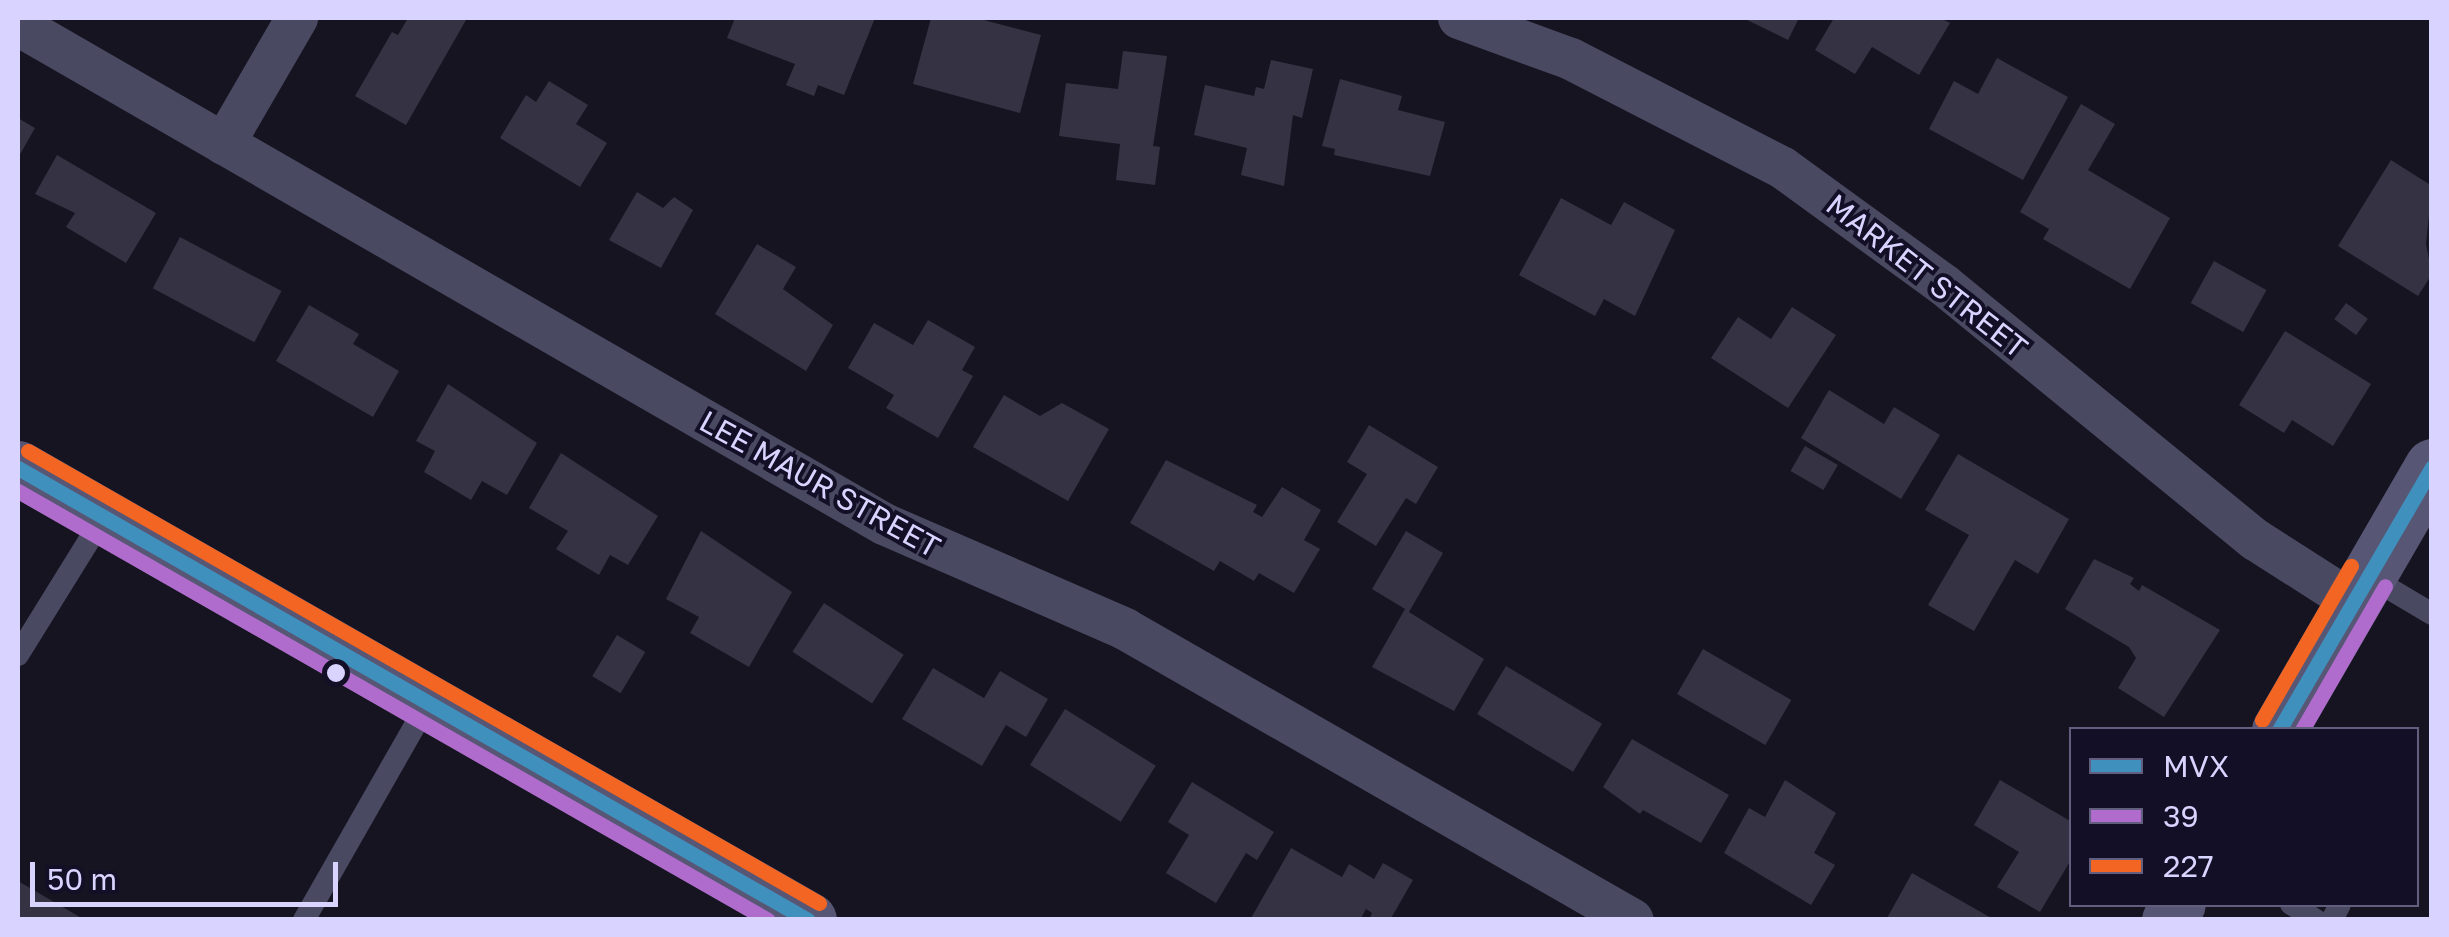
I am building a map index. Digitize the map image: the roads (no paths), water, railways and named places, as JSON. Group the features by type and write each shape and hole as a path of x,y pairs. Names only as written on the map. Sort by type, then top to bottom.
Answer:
{"main road":[{"path":"2281,727 2432,466"},
{"path":"18,468 803,918"}],"street":[{"path":"224,144 296,18"},
{"name":"MARKET STREET","path":"1459,18 1571,58 1783,168 1913,260 2256,540 2360,589"},
{"name":"LEE MAUR STREET","path":"18,24 884,524 1125,629 1633,920"}],"lane":[{"path":"18,654 103,518"},
{"path":"2360,589 2432,614"},
{"path":"304,920 428,701"}]}
